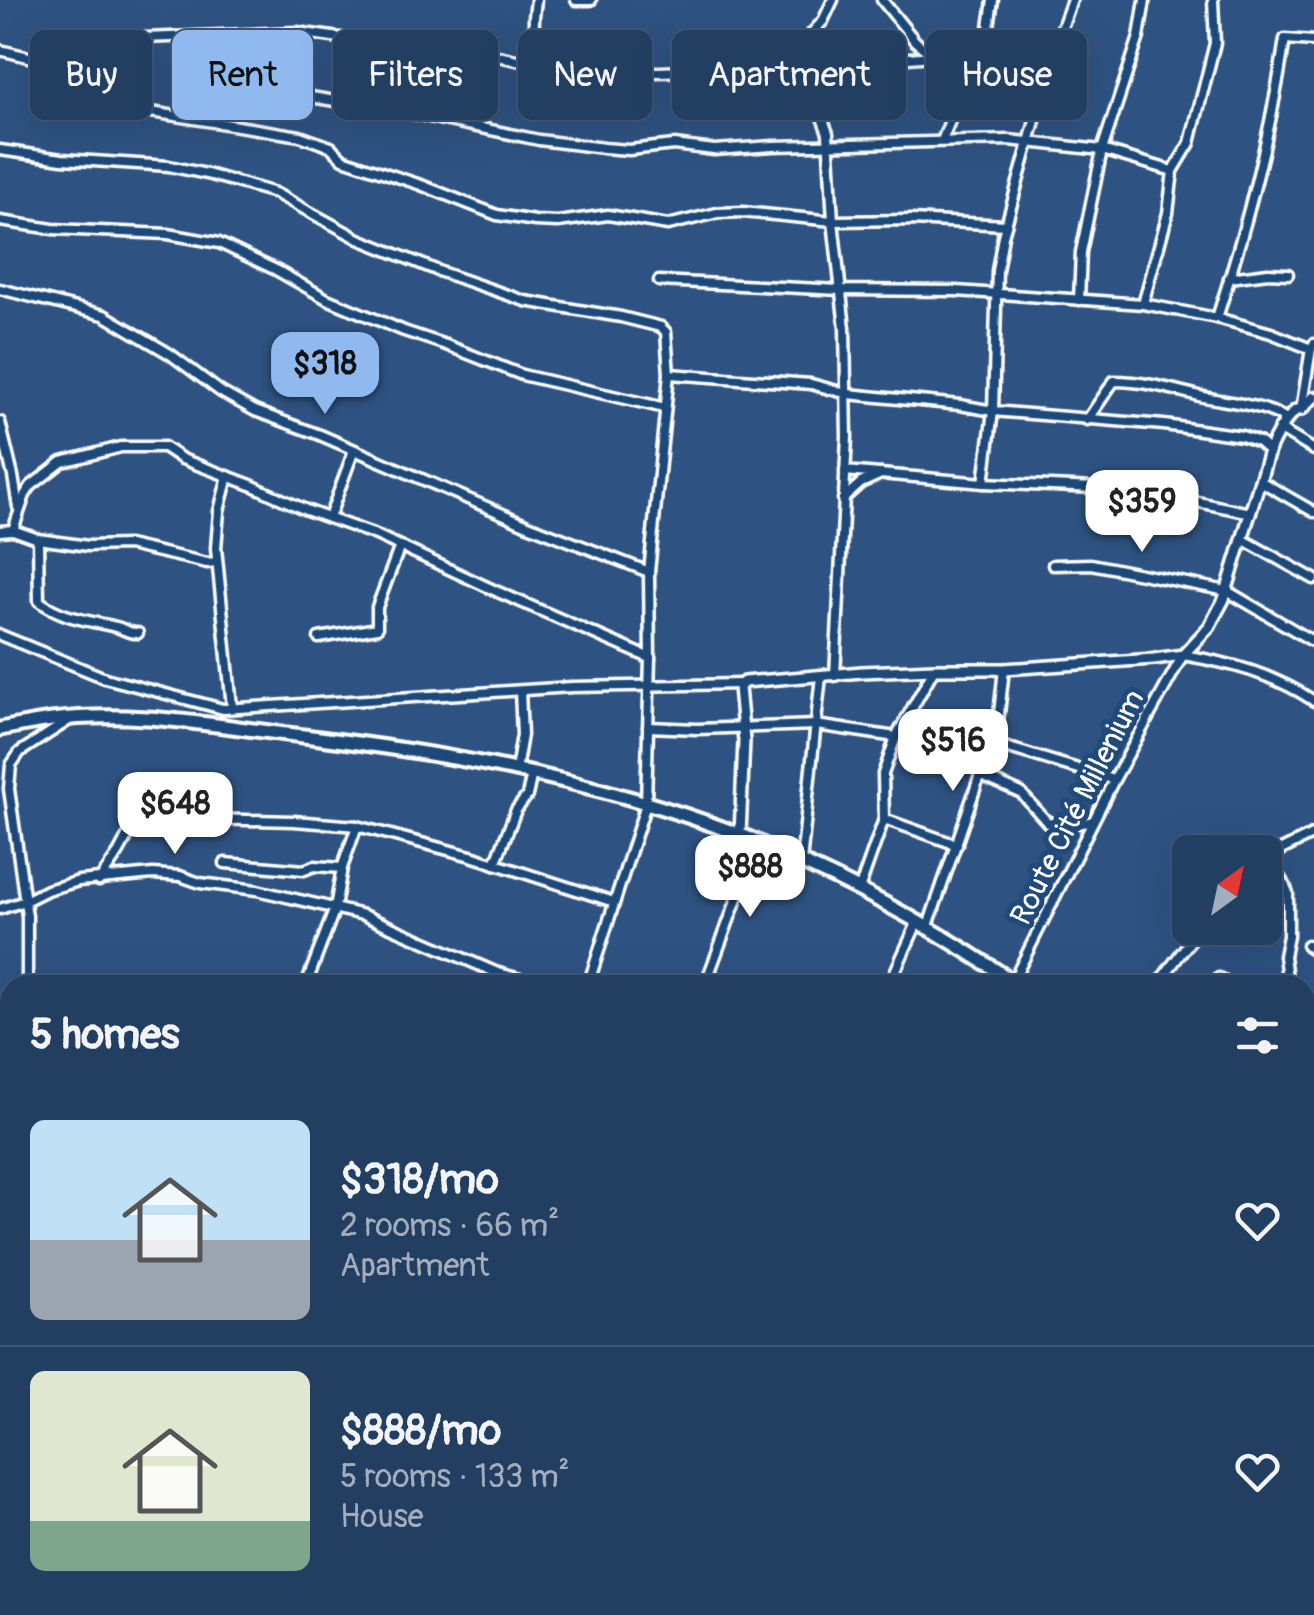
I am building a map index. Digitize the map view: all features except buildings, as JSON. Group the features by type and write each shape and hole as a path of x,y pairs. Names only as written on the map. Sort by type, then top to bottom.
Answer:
{"highway":[{"path":"0,730 54,720 165,719 421,752 532,773 740,834 923,923 1004,975"}],"street":[{"path":"534,30 536,0"},
{"path":"576,0 592,0"},
{"path":"814,30 832,0"},
{"path":"882,0 926,50"},
{"path":"989,30 993,0"},
{"path":"1060,30 1072,0"},
{"path":"1079,300 1083,242 1102,150 1139,38 1145,0"},
{"path":"1143,304 1168,213 1173,171 1190,143 1215,43 1213,0"},
{"path":"0,50 61,65 118,38 298,32 518,61"},
{"path":"1216,318 1230,278 1277,92 1285,39 1314,41"},
{"path":"313,97 539,140 604,148 629,150 666,145 714,150 998,140 1102,150 1173,171"},
{"path":"152,112 300,136 331,147 343,160 497,215 523,219 558,222 608,215 668,225 717,213 743,212 833,221 1006,224"},
{"path":"824,120 830,145 833,221 846,328 848,394 835,676"},
{"path":"942,142 950,120"},
{"path":"984,482 993,411 998,271 1006,224 1034,120"},
{"path":"0,150 62,159 169,166 275,193 359,239 441,272 525,300 621,317 666,332 668,374 648,572 646,804 591,975"},
{"path":"0,220 53,230 168,234 220,243 327,298 522,375 665,408"},
{"path":"1230,278 1288,274"},
{"path":"659,281 956,291 1143,304 1216,318 1312,346 1301,410"},
{"path":"0,289 104,315 170,354 238,403 648,572"},
{"path":"668,374 812,384 848,394 993,411 1133,421 1242,436 1268,451"},
{"path":"1087,420 1114,380 1156,384 1283,417 1268,451 1227,591 1209,628 1183,655"},
{"path":"1281,426 1314,396"},
{"path":"0,422 18,511"},
{"path":"1281,426 1314,450"},
{"path":"13,530 31,486 62,462 120,446 164,447 182,458 400,546 650,658"},
{"path":"330,518 354,450"},
{"path":"845,470 1142,490 1250,513"},
{"path":"843,499 884,472"},
{"path":"219,725 228,708 216,536 228,476"},
{"path":"1260,480 1314,512"},
{"path":"0,531 13,530 38,539 88,546 128,546 217,562"},
{"path":"38,539 40,601 73,620 138,633"},
{"path":"1242,539 1314,580"},
{"path":"320,638 377,628 377,607 400,546"},
{"path":"1053,565 1090,564 1227,591 1314,642"},
{"path":"0,636 105,678 228,708 572,687 742,684 934,668 1004,669 1183,655 1260,672 1314,701"},
{"name":"Route Cité Millenium","path":"1020,975 1114,780 1183,655"},
{"path":"859,890 884,819 884,774 896,738 934,668"},
{"path":"895,975 957,845 980,775 996,744 1004,669"},
{"path":"801,862 821,676"},
{"path":"740,834 742,684"},
{"path":"516,770 522,736 520,691"},
{"path":"27,975 26,901 9,774 20,752 71,719"},
{"path":"648,727 816,724 896,738"},
{"path":"996,744 1114,780"},
{"path":"495,864 516,810 528,796 532,773"},
{"path":"980,775 1020,793 1048,823 1066,820 1079,824 1094,820"},
{"path":"99,881 132,824 140,819 193,815 205,819 357,826 614,902"},
{"path":"884,819 957,845"},
{"path":"310,975 335,908 342,868 357,826"},
{"path":"1282,850 1314,834"},
{"path":"709,974 758,842"},
{"path":"225,864 304,870 314,866 342,868"},
{"path":"0,909 56,887 162,874 335,908 388,924 506,975"},
{"path":"1282,879 1288,892 1287,975"},
{"path":"1165,975 1187,945"}]}
